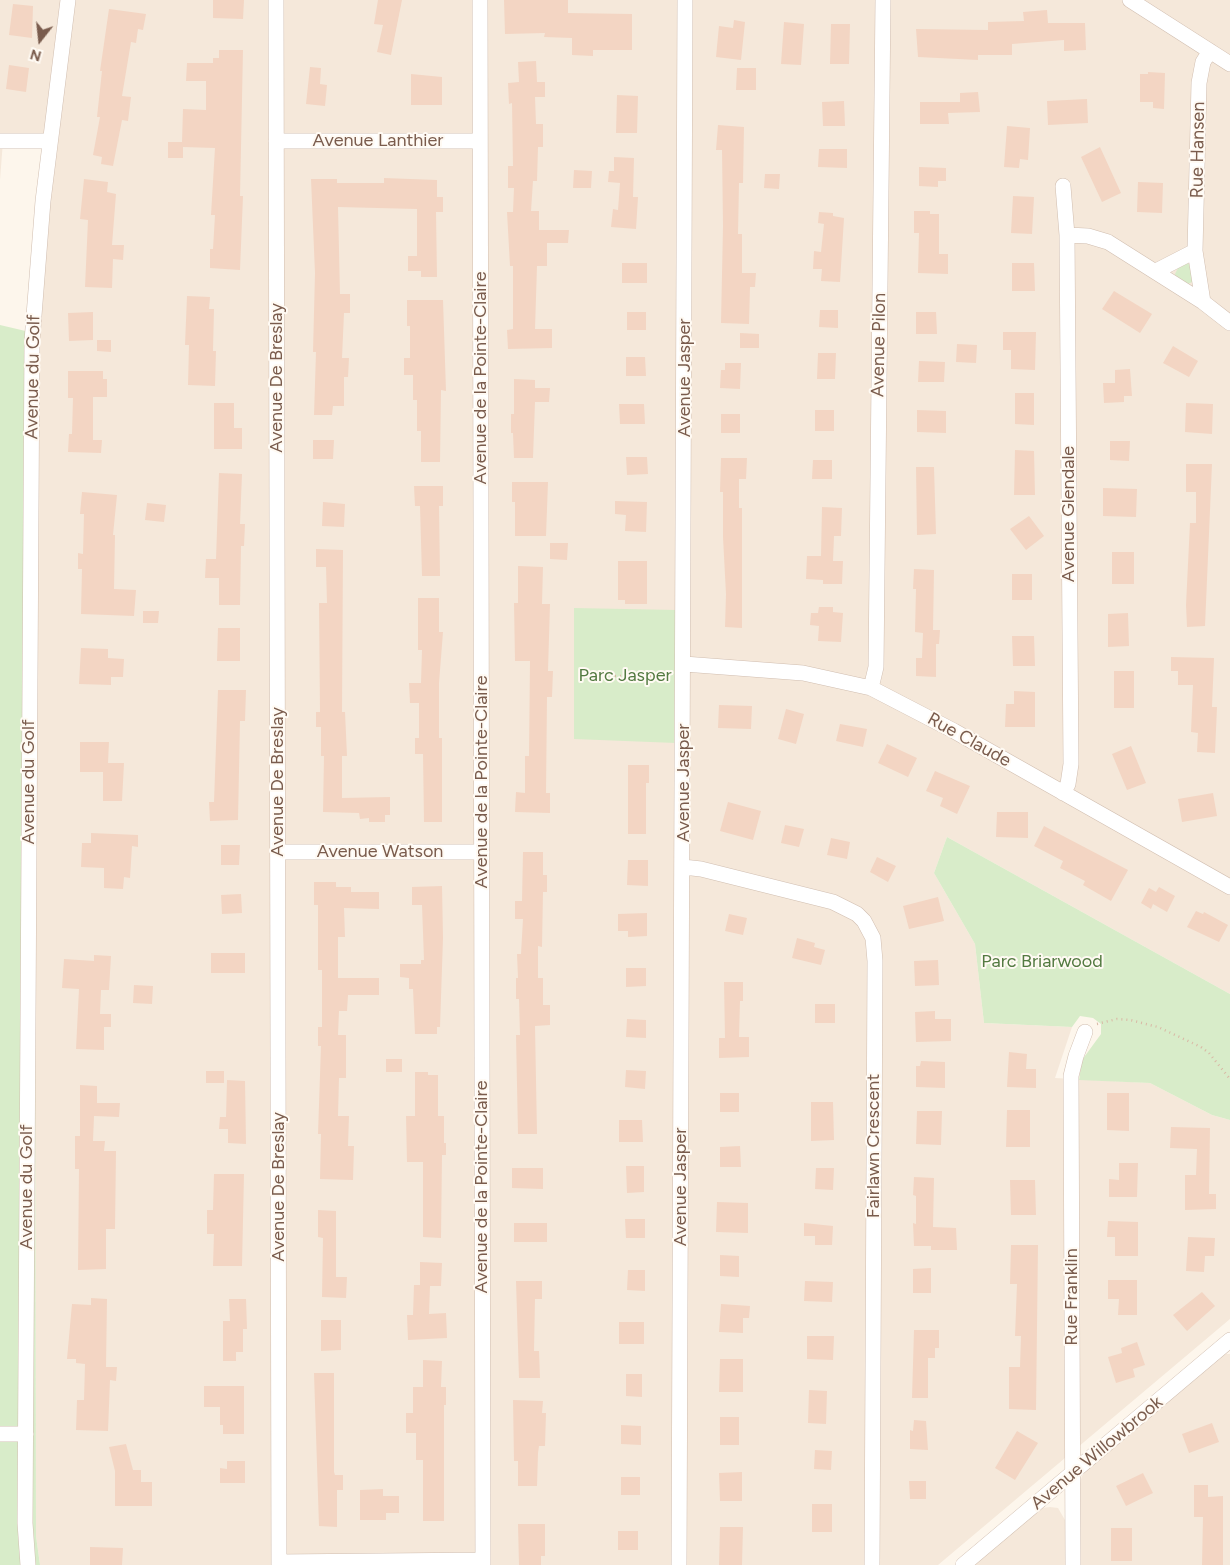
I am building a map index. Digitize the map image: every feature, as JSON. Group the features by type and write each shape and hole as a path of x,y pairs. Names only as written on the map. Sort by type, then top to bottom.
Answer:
{"street":[{"name":"Avenue du Golf","path":"28,1565 25,1523 32,341 42,201 68,0"},
{"name":"Avenue De Breslay","path":"276,0 279,1563"},
{"name":"Avenue de la Pointe-Claire","path":"480,0 483,1562"},
{"name":"Avenue Jasper","path":"679,1565 683,867 680,670 685,0"},
{"name":"Avenue Pilon","path":"871,688 876,667 883,0"},
{"path":"1130,0 1230,64"},
{"name":"Rue Hansen","path":"1203,302 1195,251 1199,83 1203,62 1210,51"},
{"path":"0,141 50,141"},
{"name":"Avenue Lanthier","path":"276,141 480,141"},
{"name":"Avenue Glendale","path":"1063,186 1067,234 1071,764 1070,777 1064,793"},
{"path":"1067,234 1088,236 1108,242 1203,302 1230,323"},
{"path":"1156,271 1195,251"},
{"name":"Rue Claude","path":"680,670 803,673 871,688 954,731 1230,887"},
{"name":"Avenue Watson","path":"278,852 482,852"},
{"name":"Fairlawn Crescent","path":"683,867 701,869 833,902 858,914 873,938 875,970 872,1565"},
{"name":"Rue Franklin","path":"1073,1565 1071,1076 1085,1032"},
{"name":"Avenue Willowbrook","path":"963,1565 1230,1340"},
{"path":"0,1434 26,1434"},
{"path":"279,1563 483,1562"}],"path":[{"path":"614,676 680,670"},
{"path":"1099,1022 1130,1020 1165,1030 1209,1053 1230,1079"}],"shaded area":[{"path":"0,0 1230,0 1230,994 947,837 934,873 975,944 984,1023 1072,1027 1055,1078 1150,1083 1212,1115 1230,1120 1230,1319 938,1565 40,1565 36,1536 34,333 50,141 3,141 0,180"},
{"path":"1226,1354 1230,1354 1230,1565 1079,1565 1079,1486 1082,1476"},
{"path":"1042,1508 1058,1508 1065,1520 1066,1565 974,1565"}],"green space":[{"path":"1187,263 1192,265 1194,281 1188,284 1176,278 1175,274 1179,266"},
{"path":"0,325 34,333 36,1536 40,1565 0,1565"},
{"name":"Parc Jasper","path":"574,608 677,610 676,743 574,739"},
{"name":"Parc Briarwood","path":"947,837 1230,994 1230,1120 1212,1115 1150,1083 1079,1080 1082,1060 1101,1034 1101,1024 1093,1018 1080,1016 1072,1027 984,1023 975,944 934,873"}],"building":[{"path":"213,0 244,0 243,19 213,18"},
{"path":"378,0 402,0 391,55 377,52 383,25 374,24"},
{"path":"504,0 568,0 568,13 632,14 632,50 593,50 593,56 572,55 572,38 544,37 545,33 505,34"},
{"path":"13,4 33,6 32,38 9,35"},
{"path":"109,9 146,14 143,30 138,29 136,43 131,42 122,96 131,97 128,121 122,120 113,166 101,164 102,157 93,155 100,117 97,117 102,71 100,71"},
{"path":"1047,10 1048,23 1085,23 1086,50 1064,51 1064,40 1012,44 1012,55 978,55 978,60 918,57 916,29 988,30 988,22 1024,21 1023,12"},
{"path":"734,20 745,22 741,60 716,57 719,26 733,28"},
{"path":"784,22 804,24 801,65 781,64"},
{"path":"831,24 850,24 849,64 830,64"},
{"path":"219,50 243,50 240,196 243,196 240,270 210,268 210,249 213,249 215,215 211,215 215,148 183,147 183,158 168,158 168,142 182,142 183,109 206,110 206,81 186,81 187,63 213,63 213,58 219,58"},
{"path":"536,61 537,82 545,82 545,97 535,97 536,124 543,124 543,147 538,147 537,181 533,181 531,211 539,211 539,230 569,230 568,243 547,243 547,266 537,266 535,329 552,329 552,348 508,349 507,330 513,329 513,266 510,266 507,212 513,212 514,188 508,188 508,166 513,166 512,103 509,104 508,83 519,82 518,62"},
{"path":"9,65 29,68 26,92 6,89"},
{"path":"310,67 321,68 320,84 327,85 325,106 306,104"},
{"path":"737,68 756,68 756,90 736,90"},
{"path":"1148,72 1165,73 1164,109 1153,108 1153,102 1140,102 1140,74 1148,74"},
{"path":"411,74 442,77 442,105 411,105"},
{"path":"978,92 980,112 948,113 949,124 920,124 920,102 960,102 960,93"},
{"path":"617,95 638,96 637,133 616,133"},
{"path":"1087,99 1088,123 1048,125 1047,101"},
{"path":"844,101 845,126 823,126 822,102"},
{"path":"718,125 744,127 743,183 739,183 738,234 742,234 742,273 756,273 755,287 750,287 749,324 721,323 722,150 716,150"},
{"path":"1007,126 1030,128 1028,160 1020,159 1019,168 1004,167"},
{"path":"1100,147 1121,193 1102,202 1081,157"},
{"path":"819,149 847,149 847,168 818,167"},
{"path":"614,157 634,158 633,197 638,197 636,229 611,227 613,209 618,210 620,183 608,182 609,171 614,171"},
{"path":"919,167 946,168 946,181 938,181 938,187 919,186"},
{"path":"574,170 592,171 591,188 573,188"},
{"path":"765,174 780,174 779,189 764,188"},
{"path":"384,178 437,180 437,197 443,197 443,212 436,212 437,277 421,277 421,271 408,271 408,256 417,256 417,209 338,207 340,294 350,294 350,313 344,313 342,358 349,358 348,377 344,377 344,406 333,406 332,415 314,415 316,352 313,352 315,273 311,179 337,179 337,183 384,183"},
{"path":"84,179 108,182 107,192 116,194 112,245 124,245 123,260 113,259 112,288 85,287 88,220 80,219"},
{"path":"1138,182 1163,183 1162,213 1137,212"},
{"path":"1013,196 1034,197 1032,234 1011,233"},
{"path":"914,211 930,211 930,214 939,214 939,254 948,254 948,274 918,273 919,233 914,233"},
{"path":"819,212 833,213 833,216 844,218 840,282 821,281 822,269 813,269 814,251 821,252 824,224 818,223"},
{"path":"622,263 647,263 647,283 622,283"},
{"path":"1012,263 1034,263 1035,291 1012,291"},
{"path":"1114,291 1152,314 1140,333 1102,309"},
{"path":"187,296 210,297 209,309 214,309 213,351 216,351 215,386 188,385 189,345 185,345"},
{"path":"407,300 443,300 446,391 441,390 440,462 421,462 421,431 417,431 417,400 413,400 413,375 404,375 404,358 410,358 410,326 407,326"},
{"path":"820,310 838,310 838,328 819,327"},
{"path":"93,312 93,340 69,341 68,313"},
{"path":"627,312 646,312 646,330 627,330"},
{"path":"916,312 936,312 937,334 916,334"},
{"path":"1003,332 1036,332 1035,370 1011,369 1011,350 1003,350"},
{"path":"740,333 759,334 759,348 740,348"},
{"path":"97,340 111,340 111,352 97,351"},
{"path":"957,344 977,345 976,363 956,362"},
{"path":"1173,346 1198,361 1189,377 1163,363"},
{"path":"818,353 836,353 835,379 817,379"},
{"path":"626,357 645,357 646,376 626,376"},
{"path":"919,361 945,362 944,382 918,382"},
{"path":"725,363 741,363 740,389 720,388 721,370 725,370"},
{"path":"1130,369 1132,396 1124,396 1124,402 1104,403 1103,383 1115,383 1115,370"},
{"path":"68,371 103,371 103,379 107,379 107,397 93,397 93,440 102,440 101,453 68,452 69,434 72,434 73,398 68,398"},
{"path":"514,379 535,380 535,388 550,388 549,402 535,402 533,458 514,458 511,414 514,414"},
{"path":"1015,393 1034,393 1034,425 1015,424"},
{"path":"214,403 234,403 234,428 242,428 242,449 214,449"},
{"path":"1186,403 1213,404 1212,434 1185,432"},
{"path":"619,404 644,404 645,424 620,424"},
{"path":"815,410 834,410 834,431 815,431"},
{"path":"917,410 946,411 946,433 917,432"},
{"path":"721,414 740,414 740,433 721,433"},
{"path":"313,440 334,440 333,459 313,459"},
{"path":"1110,441 1130,441 1129,461 1110,460"},
{"path":"1015,450 1034,451 1035,495 1014,495"},
{"path":"626,457 647,457 648,474 627,475"},
{"path":"721,458 747,458 746,479 739,479 739,508 742,508 742,628 725,627 723,492 720,492"},
{"path":"813,460 832,460 832,479 812,479"},
{"path":"1186,464 1212,464 1205,626 1187,627 1186,605 1190,523 1196,523 1196,492 1186,492"},
{"path":"916,467 934,467 936,534 917,535"},
{"path":"219,473 242,474 240,524 245,524 244,546 241,546 240,605 219,605 219,578 205,578 206,559 216,559"},
{"path":"512,482 548,482 546,536 515,536 515,502 512,502"},
{"path":"414,486 443,486 443,506 439,506 440,576 422,576 420,506 415,506"},
{"path":"1103,488 1137,489 1136,517 1103,516"},
{"path":"82,492 117,495 113,535 115,535 114,589 136,590 134,616 81,614 82,569 78,569 78,553 83,554 84,514 80,514"},
{"path":"615,501 647,502 646,532 625,531 626,515 615,514"},
{"path":"323,502 345,504 344,527 322,526"},
{"path":"147,503 166,505 164,522 145,520"},
{"path":"822,507 842,508 841,536 834,536 833,561 843,561 842,584 823,584 823,580 806,579 807,556 821,556"},
{"path":"1029,516 1044,536 1026,550 1010,529"},
{"path":"550,543 568,543 567,560 550,559"},
{"path":"316,549 343,550 342,712 345,712 347,756 342,756 342,798 390,797 390,815 385,815 385,822 369,822 369,818 360,819 359,813 323,812 324,756 321,756 321,727 316,727 316,712 320,712 319,603 327,603 326,567 316,567"},
{"path":"1112,552 1134,552 1134,584 1112,584"},
{"path":"618,561 647,561 647,604 625,604 625,600 618,600"},
{"path":"518,566 543,567 542,604 550,604 548,671 553,671 552,697 547,697 546,793 550,793 550,813 515,812 516,792 525,793 525,756 529,756 530,661 515,661 514,603 518,603"},
{"path":"914,569 934,570 933,630 940,630 939,644 936,644 936,677 916,676 916,658 922,658 923,633 915,632 916,589 913,589"},
{"path":"1012,574 1032,574 1032,600 1012,600"},
{"path":"418,598 439,598 439,632 443,632 439,683 439,738 442,738 442,822 424,822 423,754 415,754 415,738 419,738 419,703 410,703 409,683 421,683 422,650 418,650"},
{"path":"819,607 833,607 833,612 843,613 841,642 818,641 819,626 810,625 811,613 818,613"},
{"path":"143,611 159,611 158,623 143,623"},
{"path":"1128,613 1129,646 1108,647 1108,614"},
{"path":"218,628 240,628 240,661 217,661"},
{"path":"1012,636 1034,636 1035,666 1013,666"},
{"path":"81,648 108,649 108,658 124,659 123,677 111,677 111,685 79,684"},
{"path":"1171,657 1214,658 1212,707 1217,707 1215,753 1197,752 1198,733 1191,732 1193,685 1178,685 1178,671 1171,671"},
{"path":"1114,671 1134,671 1134,708 1114,708"},
{"path":"218,690 246,690 245,721 240,721 238,820 210,821 209,802 214,802"},
{"path":"1014,691 1035,692 1035,727 1005,727 1006,704 1014,704"},
{"path":"719,705 752,706 751,729 718,728"},
{"path":"786,709 804,714 796,744 778,739"},
{"path":"840,724 867,729 863,747 836,741"},
{"path":"80,742 109,742 108,763 124,763 122,801 103,801 103,772 80,772"},
{"path":"887,744 917,758 908,777 878,763"},
{"path":"1131,746 1146,783 1127,790 1112,754"},
{"path":"628,765 649,765 649,783 646,783 646,834 628,834"},
{"path":"935,771 970,786 957,814 940,806 943,798 926,791"},
{"path":"1213,793 1217,816 1182,822 1178,799"},
{"path":"728,802 761,811 753,840 720,831"},
{"path":"997,812 1028,812 1028,838 996,837"},
{"path":"785,825 804,829 799,847 781,843"},
{"path":"1044,826 1128,870 1111,901 1083,885 1085,881 1060,868 1063,861 1034,846"},
{"path":"91,833 138,835 138,847 132,846 130,878 124,877 123,889 104,888 104,868 81,867 82,843 91,843"},
{"path":"831,838 850,842 847,859 827,855"},
{"path":"221,845 240,845 239,865 221,865"},
{"path":"523,852 543,852 543,875 547,875 547,892 543,892 542,947 538,946 538,978 543,978 543,1005 550,1005 550,1025 535,1026 537,1134 518,1134 516,1035 520,1035 519,999 516,999 516,978 518,978 517,954 521,954 523,919 515,919 515,901 522,901"},
{"path":"877,857 896,866 888,882 870,872"},
{"path":"628,860 648,860 648,886 627,885"},
{"path":"314,882 336,882 336,887 351,887 351,892 379,892 379,909 344,908 345,937 338,937 338,978 379,978 379,995 348,995 347,1011 339,1011 338,1035 346,1035 346,1078 339,1078 338,1116 349,1116 348,1146 354,1146 353,1180 320,1179 321,1134 318,1134 321,1046 318,1046 318,1027 322,1027 322,970 318,970 318,905 314,905"},
{"path":"442,886 443,938 440,1027 437,1027 437,1034 415,1034 413,989 409,989 409,978 400,977 400,964 421,964 421,960 424,960 422,905 412,905 412,887"},
{"path":"1159,887 1175,896 1167,912 1153,904 1151,909 1141,903 1149,888 1156,892"},
{"path":"241,894 242,913 222,914 221,895"},
{"path":"938,897 944,921 909,929 903,906"},
{"path":"1196,911 1203,914 1204,912 1228,925 1219,942 1187,927"},
{"path":"647,913 647,936 628,937 628,931 618,931 618,914"},
{"path":"729,914 747,918 743,935 725,931"},
{"path":"797,938 815,943 814,947 825,950 821,965 792,958"},
{"path":"211,953 245,953 245,973 211,973"},
{"path":"94,955 111,956 109,990 101,990 100,1014 111,1014 111,1027 104,1027 104,1050 76,1049 79,989 62,988 64,959 94,961"},
{"path":"938,960 939,985 915,986 914,961"},
{"path":"626,968 646,968 646,986 626,987"},
{"path":"724,982 743,982 743,1001 740,1001 739,1037 749,1037 749,1057 719,1058 719,1038 725,1038"},
{"path":"134,985 153,986 152,1004 133,1003"},
{"path":"815,1004 835,1004 835,1023 815,1023"},
{"path":"935,1011 935,1019 951,1019 951,1041 916,1042 915,1012"},
{"path":"627,1019 646,1020 646,1038 626,1037"},
{"path":"1009,1052 1027,1054 1026,1069 1036,1069 1036,1088 1007,1087"},
{"path":"386,1059 402,1059 402,1072 386,1072"},
{"path":"921,1061 945,1062 945,1088 916,1087 916,1066 920,1066"},
{"path":"626,1070 646,1071 645,1089 625,1087"},
{"path":"206,1071 224,1071 224,1083 206,1083"},
{"path":"415,1072 428,1072 428,1075 438,1075 438,1116 444,1116 444,1143 446,1143 446,1155 442,1155 441,1238 423,1237 423,1162 407,1162 406,1116 415,1116"},
{"path":"227,1080 245,1081 246,1144 228,1143 228,1129 219,1129 220,1117 226,1117"},
{"path":"80,1085 97,1086 97,1103 120,1103 119,1117 94,1116 93,1141 105,1141 104,1151 116,1151 115,1229 106,1229 106,1269 78,1270 79,1169 75,1169 75,1136 80,1136"},
{"path":"720,1093 739,1093 739,1112 720,1112"},
{"path":"1107,1093 1129,1093 1129,1131 1107,1130"},
{"path":"811,1102 833,1102 834,1140 811,1141"},
{"path":"1007,1110 1030,1110 1030,1147 1006,1147"},
{"path":"917,1111 942,1111 941,1145 916,1144"},
{"path":"619,1120 642,1120 643,1142 619,1142"},
{"path":"1171,1127 1210,1128 1209,1194 1216,1194 1216,1209 1185,1210 1185,1175 1196,1175 1197,1149 1170,1148"},
{"path":"740,1146 741,1167 720,1167 720,1147"},
{"path":"1119,1163 1138,1163 1137,1197 1109,1197 1109,1179 1119,1180"},
{"path":"626,1166 644,1166 644,1192 627,1193"},
{"path":"512,1168 543,1168 543,1189 512,1188"},
{"path":"816,1168 834,1168 833,1190 815,1189"},
{"path":"214,1174 244,1174 242,1266 213,1266 214,1234 207,1234 207,1210 213,1210"},
{"path":"914,1177 934,1178 933,1227 956,1228 957,1250 931,1250 931,1246 914,1246 913,1223 916,1224 916,1196 913,1195"},
{"path":"1010,1180 1035,1180 1036,1215 1011,1215"},
{"path":"717,1202 748,1203 748,1233 716,1232"},
{"path":"318,1210 336,1211 336,1277 347,1277 346,1298 322,1297 323,1238 318,1237"},
{"path":"625,1219 645,1219 645,1238 626,1238"},
{"path":"1108,1221 1138,1222 1138,1256 1115,1256 1115,1237 1107,1237"},
{"path":"514,1223 547,1223 547,1242 514,1242"},
{"path":"804,1223 833,1226 832,1245 815,1245 815,1236 804,1236"},
{"path":"1188,1237 1215,1238 1214,1256 1205,1256 1204,1272 1186,1271"},
{"path":"1011,1245 1038,1245 1036,1410 1009,1409 1009,1367 1020,1367 1021,1336 1015,1336 1017,1284 1010,1284"},
{"path":"720,1255 739,1256 739,1277 720,1276"},
{"path":"420,1262 442,1263 441,1286 430,1286 429,1314 446,1313 447,1338 408,1340 407,1315 413,1315 414,1285 420,1285"},
{"path":"931,1268 931,1293 913,1293 913,1269"},
{"path":"628,1270 645,1270 645,1291 627,1290"},
{"path":"1108,1280 1137,1280 1137,1315 1118,1315 1119,1299 1108,1299"},
{"path":"516,1281 542,1281 542,1299 535,1299 534,1351 539,1351 540,1378 519,1378"},
{"path":"805,1281 833,1282 832,1302 804,1301"},
{"path":"1202,1292 1215,1306 1187,1331 1173,1315"},
{"path":"91,1298 107,1299 106,1367 117,1367 116,1381 110,1380 108,1431 76,1430 77,1400 84,1400 85,1364 76,1363 76,1359 67,1359 72,1304 91,1305"},
{"path":"229,1299 246,1299 247,1329 243,1329 243,1352 236,1352 236,1361 223,1361 223,1321 230,1321"},
{"path":"721,1304 750,1306 749,1318 743,1318 743,1333 719,1332"},
{"path":"321,1320 341,1320 341,1350 321,1351"},
{"path":"619,1322 644,1322 644,1344 619,1344"},
{"path":"914,1330 939,1330 939,1348 935,1348 935,1358 928,1358 928,1398 912,1398"},
{"path":"807,1336 834,1336 833,1360 807,1359"},
{"path":"1137,1342 1145,1365 1133,1369 1135,1377 1116,1383 1108,1357 1122,1353 1121,1348"},
{"path":"720,1359 743,1359 743,1392 719,1392"},
{"path":"423,1360 442,1361 441,1387 446,1387 446,1405 444,1405 444,1521 423,1521 423,1460 416,1460 416,1433 406,1433 406,1413 413,1413 413,1387 423,1387"},
{"path":"314,1373 334,1373 334,1472 335,1475 343,1475 343,1490 337,1490 337,1527 319,1526"},
{"path":"626,1374 642,1374 642,1397 626,1396"},
{"path":"204,1386 244,1386 244,1434 223,1434 223,1425 220,1425 220,1407 204,1407"},
{"path":"809,1390 827,1391 826,1424 808,1423"},
{"path":"513,1400 543,1401 542,1413 546,1413 545,1446 539,1446 537,1486 518,1486 518,1461 514,1461"},
{"path":"720,1417 739,1417 739,1445 720,1445"},
{"path":"914,1420 926,1421 928,1450 910,1449 910,1430 913,1431"},
{"path":"1212,1423 1219,1442 1189,1453 1182,1434"},
{"path":"621,1425 641,1426 641,1445 621,1444"},
{"path":"1017,1431 1038,1443 1015,1480 995,1468"},
{"path":"126,1444 133,1470 141,1470 141,1482 152,1482 152,1506 115,1506 115,1471 109,1447"},
{"path":"815,1450 832,1451 831,1470 814,1469"},
{"path":"227,1461 245,1461 245,1483 220,1483 220,1468 227,1469"},
{"path":"742,1472 742,1501 720,1501 719,1473"},
{"path":"1143,1473 1153,1493 1126,1506 1116,1486"},
{"path":"621,1477 640,1477 640,1495 621,1495"},
{"path":"909,1481 926,1481 926,1499 910,1499"},
{"path":"1194,1485 1208,1485 1208,1497 1223,1496 1223,1565 1202,1565 1203,1517 1194,1517"},
{"path":"383,1489 383,1496 399,1496 399,1513 386,1513 386,1520 360,1520 360,1490"},
{"path":"812,1504 832,1504 832,1532 812,1532"},
{"path":"518,1524 545,1524 545,1556 541,1556 541,1565 519,1565"},
{"path":"720,1527 743,1527 742,1565 719,1565"},
{"path":"1111,1528 1132,1528 1132,1561 1111,1561"},
{"path":"618,1531 638,1531 638,1550 618,1550"},
{"path":"90,1547 123,1548 122,1565 90,1565"}]}
